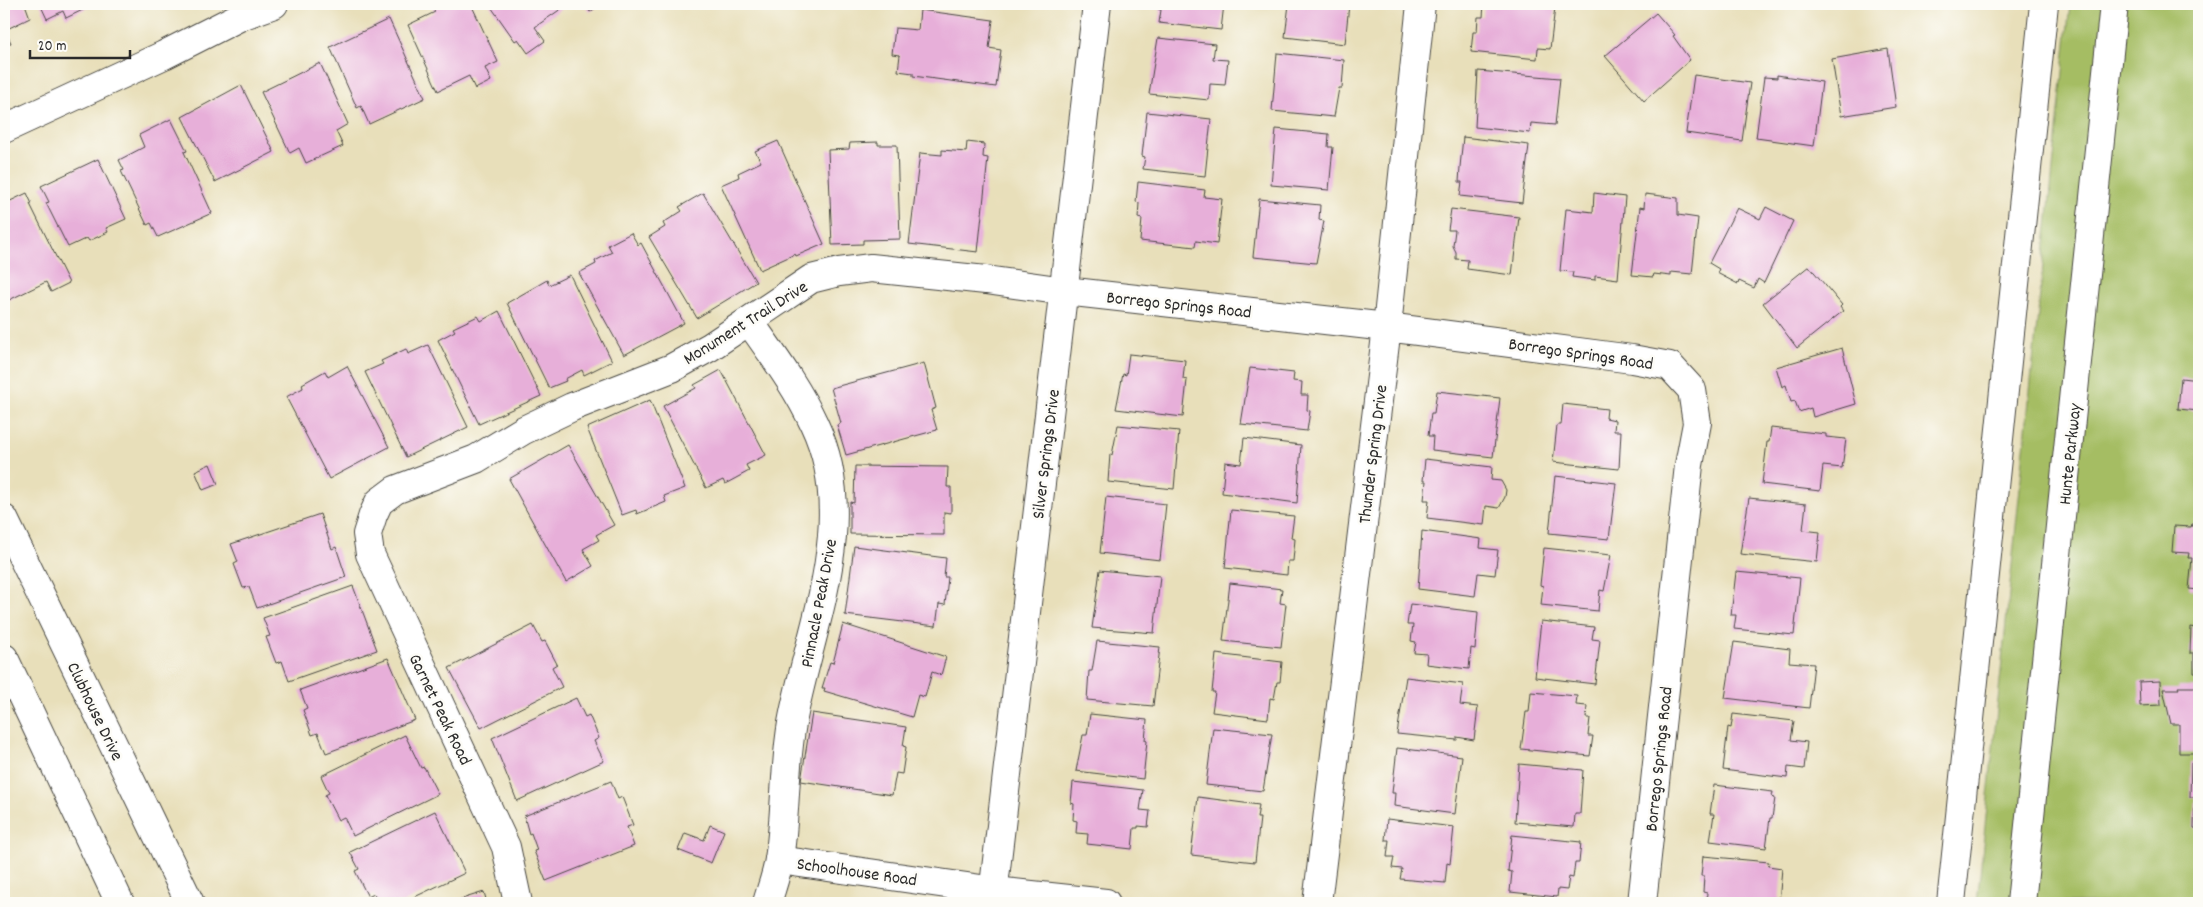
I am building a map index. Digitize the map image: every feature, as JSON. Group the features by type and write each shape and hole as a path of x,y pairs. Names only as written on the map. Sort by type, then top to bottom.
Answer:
{"street":[{"name":"Silver Springs Drive","path":"993,897 1097,4"},
{"name":"Thunder Spring Drive","path":"1317,903 1387,327 1421,4"},
{"path":"1951,903 2044,4"},
{"name":"Hunte Parkway","path":"2021,903 2114,4"},
{"path":"4,129 164,55 241,16 268,5"},
{"name":"Monument Trail Drive","path":"373,515 379,502 395,490 476,459 524,430 572,407 672,368 710,347 811,279 839,272 871,268 995,281 1064,291"},
{"name":"Borrego Springs Road","path":"1064,291 1387,327 1632,359 1670,366 1692,390 1697,423 1689,465 1642,903"},
{"name":"Pinnacle Peak Drive","path":"749,321 790,381 815,424 831,472 834,518 828,572 792,724 779,860 767,903"},
{"name":"Garnet Peak Road","path":"373,515 367,534 370,554 506,848 518,903"},
{"name":"Clubhouse Drive","path":"4,518 190,903"},
{"path":"4,658 120,903"},
{"name":"Schoolhouse Road","path":"779,860 993,897 1106,903"}],"green space":[{"path":"2070,4 2199,4 2199,903 1977,903"}],"building":[{"path":"4,4 25,4 30,18 5,30 11,43 4,46"},
{"path":"40,4 95,4 66,18 63,11 47,19"},
{"path":"431,4 471,4 498,62 485,68 491,81 475,89 469,76 438,91 408,25 435,12"},
{"path":"489,4 568,4 535,27 545,41 528,53 518,39 515,41"},
{"path":"584,4 601,4 590,12"},
{"path":"1158,4 1224,4 1221,30 1159,23 1161,10 1158,9"},
{"path":"1289,4 1349,4 1345,44 1285,37"},
{"path":"1484,4 1541,4 1555,7 1550,49 1538,48 1537,59 1471,52 1473,32 1477,32 1478,17 1483,17"},
{"path":"920,10 993,20 989,48 1001,50 996,87 913,76 913,73 898,71 900,55 892,54 895,28 918,30"},
{"path":"1656,13 1675,35 1673,36 1690,60 1644,101 1605,56"},
{"path":"389,19 425,98 369,124 361,106 357,108 330,47"},
{"path":"1158,38 1215,44 1213,59 1228,60 1225,85 1210,84 1209,100 1149,94"},
{"path":"1888,49 1896,107 1841,116 1832,59"},
{"path":"1277,53 1344,60 1342,88 1339,88 1334,117 1272,111"},
{"path":"320,63 348,124 336,131 343,146 306,163 299,148 290,153 261,92"},
{"path":"1478,71 1560,78 1555,125 1531,123 1530,133 1475,127"},
{"path":"1694,75 1750,83 1742,141 1686,133"},
{"path":"1777,75 1822,82 1814,146 1756,138 1764,77 1777,78"},
{"path":"241,85 274,152 215,182 182,117"},
{"path":"1147,112 1211,119 1205,176 1143,169 1145,157 1142,156"},
{"path":"171,119 187,151 184,152 212,213 158,237 151,223 147,225 121,171 124,170 119,160 144,147 139,135"},
{"path":"1276,129 1329,134 1328,147 1333,147 1329,190 1271,185"},
{"path":"1463,137 1529,145 1522,203 1460,196 1462,182 1459,182"},
{"path":"778,141 824,244 796,256 795,254 760,270 721,185 739,177 738,173 761,162 755,151"},
{"path":"878,142 878,145 897,145 900,239 863,240 863,244 832,245 828,150 849,149 850,143"},
{"path":"967,142 984,144 983,157 988,158 978,252 909,244 920,153 942,155 942,150 966,152"},
{"path":"98,159 126,219 106,228 108,232 89,241 87,238 68,247 46,203 49,202 41,186"},
{"path":"1138,182 1205,190 1204,197 1222,199 1217,244 1196,241 1195,247 1140,241 1142,219 1138,218 1139,203 1136,202"},
{"path":"27,193 32,204 30,204 69,283 51,292 46,282 9,300 4,289 4,204"},
{"path":"703,193 756,282 697,318 649,237 665,227 663,223 682,211 679,207"},
{"path":"1594,193 1625,197 1618,279 1595,276 1595,280 1572,277 1573,272 1560,271 1566,209 1593,212"},
{"path":"1645,194 1678,198 1678,215 1698,218 1692,274 1671,272 1671,276 1654,274 1653,277 1632,275 1640,207 1644,208"},
{"path":"1259,199 1320,205 1319,220 1324,221 1316,263 1253,257"},
{"path":"1766,207 1793,221 1764,283 1758,279 1754,288 1739,281 1738,284 1717,273 1719,269 1709,263 1737,208 1760,219"},
{"path":"1451,209 1519,217 1512,275 1467,269 1468,260 1456,259 1456,252 1453,246 1455,230 1448,230"},
{"path":"631,233 638,245 641,243 684,323 624,355 579,273 596,264 595,261 612,252 608,245"},
{"path":"1809,266 1842,305 1840,307 1843,311 1797,348 1763,303"},
{"path":"570,275 612,361 584,375 582,370 565,379 566,381 549,388 507,303 547,280 549,285"},
{"path":"499,311 541,396 479,424 438,340 455,331 453,328 478,316 481,321"},
{"path":"428,345 468,427 406,457 365,372 383,364 381,361 406,349 408,354"},
{"path":"1842,348 1856,404 1813,417 1811,408 1799,412 1795,401 1791,402 1786,385 1782,387 1776,367"},
{"path":"1129,354 1185,360 1183,379 1187,380 1183,417 1116,409 1123,374 1126,375"},
{"path":"924,363 936,408 931,410 937,430 846,455 837,425 841,423 831,388"},
{"path":"347,366 389,447 329,479 286,397 303,388 302,384 325,371 328,377"},
{"path":"1250,368 1294,373 1293,381 1302,382 1301,395 1308,395 1307,410 1310,411 1307,431 1241,424"},
{"path":"721,370 766,455 746,465 749,471 725,484 723,480 706,488 663,406 696,388 694,385"},
{"path":"2181,378 2199,380 2199,411 2178,409"},
{"path":"1437,391 1500,398 1493,457 1432,450 1433,436 1428,436 1431,413 1434,413"},
{"path":"650,400 685,488 664,496 666,502 637,514 636,510 622,515 587,428"},
{"path":"1563,404 1607,409 1606,418 1615,420 1614,431 1621,431 1619,469 1553,462 1557,425 1561,425"},
{"path":"1118,425 1179,431 1174,489 1108,482 1110,454 1112,455"},
{"path":"1771,428 1826,434 1826,437 1846,439 1842,468 1823,466 1820,491 1762,484 1767,442 1769,442"},
{"path":"1244,438 1301,445 1297,503 1222,493 1225,462 1241,464"},
{"path":"568,445 614,525 596,535 599,540 583,549 593,566 566,582 509,479"},
{"path":"1425,459 1492,467 1491,480 1501,481 1506,490 1505,497 1499,508 1486,506 1484,525 1427,518 1429,500 1424,500 1426,481 1423,481"},
{"path":"210,464 218,484 203,490 195,471"},
{"path":"855,466 948,467 947,487 951,487 951,513 944,512 944,535 850,534 850,502 854,503"},
{"path":"1555,476 1616,483 1609,539 1549,533"},
{"path":"1106,497 1166,504 1160,560 1100,553"},
{"path":"1749,498 1806,504 1803,530 1820,532 1817,562 1740,554"},
{"path":"1231,510 1294,516 1291,538 1295,539 1293,561 1288,561 1287,575 1225,568"},
{"path":"320,514 332,549 336,547 346,577 257,608 249,587 243,588 234,564 238,562 231,544"},
{"path":"2192,524 2199,525 2199,590 2189,589 2192,558 2188,558 2189,553 2172,552 2174,526 2191,527"},
{"path":"1422,531 1481,539 1480,548 1498,550 1495,575 1478,573 1475,596 1418,589"},
{"path":"854,546 946,558 944,577 948,577 945,605 939,604 936,626 845,615"},
{"path":"1544,548 1611,555 1604,591 1600,590 1598,611 1541,605 1543,586 1540,585"},
{"path":"1100,570 1160,576 1154,633 1092,628"},
{"path":"1736,572 1800,578 1794,635 1734,629 1736,615 1731,615"},
{"path":"1230,583 1282,589 1280,603 1286,604 1281,647 1223,641"},
{"path":"353,586 377,650 289,681 282,661 276,663 266,637 270,636 263,618"},
{"path":"1410,604 1478,612 1475,649 1471,648 1469,669 1426,664 1427,654 1414,653 1416,642 1411,641 1413,625 1407,625"},
{"path":"2197,608 2199,608 2199,673 2194,673 2194,653 2190,653 2191,627 2197,628"},
{"path":"1541,621 1594,627 1592,639 1600,640 1595,684 1535,677"},
{"path":"843,624 946,657 941,675 932,672 925,697 918,695 912,717 824,691 825,688 822,688 830,662 833,663"},
{"path":"533,625 542,642 545,641 557,664 552,667 562,687 481,728 449,668"},
{"path":"1097,641 1160,647 1153,706 1087,700 1089,671 1092,671"},
{"path":"1734,642 1790,649 1789,662 1814,664 1809,708 1725,698"},
{"path":"1216,654 1282,662 1280,682 1277,682 1274,699 1270,698 1268,719 1212,712 1215,692 1212,692"},
{"path":"388,658 415,720 326,753 318,733 312,735 303,710 307,708 300,690"},
{"path":"1406,677 1463,684 1460,705 1478,707 1474,740 1457,737 1457,740 1397,734"},
{"path":"2160,681 2161,705 2140,706 2139,682"},
{"path":"2178,687 2199,687 2199,753 2179,753 2179,724 2171,724 2163,689 2179,689"},
{"path":"1531,692 1577,696 1576,705 1587,706 1586,718 1590,718 1588,736 1593,736 1590,756 1521,749"},
{"path":"576,698 585,717 589,715 599,738 594,741 604,761 517,801 492,738"},
{"path":"812,713 906,727 903,746 906,747 902,774 896,773 892,795 801,781"},
{"path":"1090,714 1147,720 1143,779 1076,771 1083,735 1087,735"},
{"path":"1733,714 1794,721 1791,740 1807,742 1804,769 1788,767 1787,778 1723,770 1728,727 1731,728"},
{"path":"1213,728 1272,734 1263,791 1206,785"},
{"path":"405,735 421,768 424,767 438,794 353,836 344,817 338,820 325,795 329,793 321,776"},
{"path":"1397,748 1462,756 1455,814 1394,806 1395,793 1392,793"},
{"path":"2191,762 2199,762 2199,829 2194,828 2195,797 2190,797"},
{"path":"1519,764 1583,770 1580,814 1575,814 1574,827 1515,822"},
{"path":"611,781 618,799 622,797 633,825 627,827 634,846 546,881 534,851 537,850 531,833 529,834 524,816"},
{"path":"1073,782 1143,790 1140,810 1150,811 1148,827 1138,826 1138,828 1134,828 1132,849 1087,844 1088,834 1076,833 1077,821 1073,820 1074,804 1071,803"},
{"path":"1714,785 1773,792 1772,797 1775,798 1766,848 1710,841 1714,814 1710,814"},
{"path":"1198,797 1259,805 1257,818 1260,818 1255,862 1191,855"},
{"path":"435,811 465,873 402,903 378,903 374,894 368,897 355,871 359,869 350,852"},
{"path":"1387,819 1454,827 1450,864 1447,863 1445,883 1400,879 1402,869 1392,868 1394,857 1387,857 1389,840 1385,840"},
{"path":"710,825 724,831 711,863 678,850 685,833 704,840"},
{"path":"1512,835 1581,842 1579,863 1575,863 1573,878 1569,877 1567,890 1558,889 1557,897 1510,892 1512,872 1508,871"},
{"path":"1703,856 1769,862 1768,866 1782,868 1779,903 1706,903 1707,893 1703,892 1704,876 1701,876"},
{"path":"484,892 487,903 449,903"}]}
